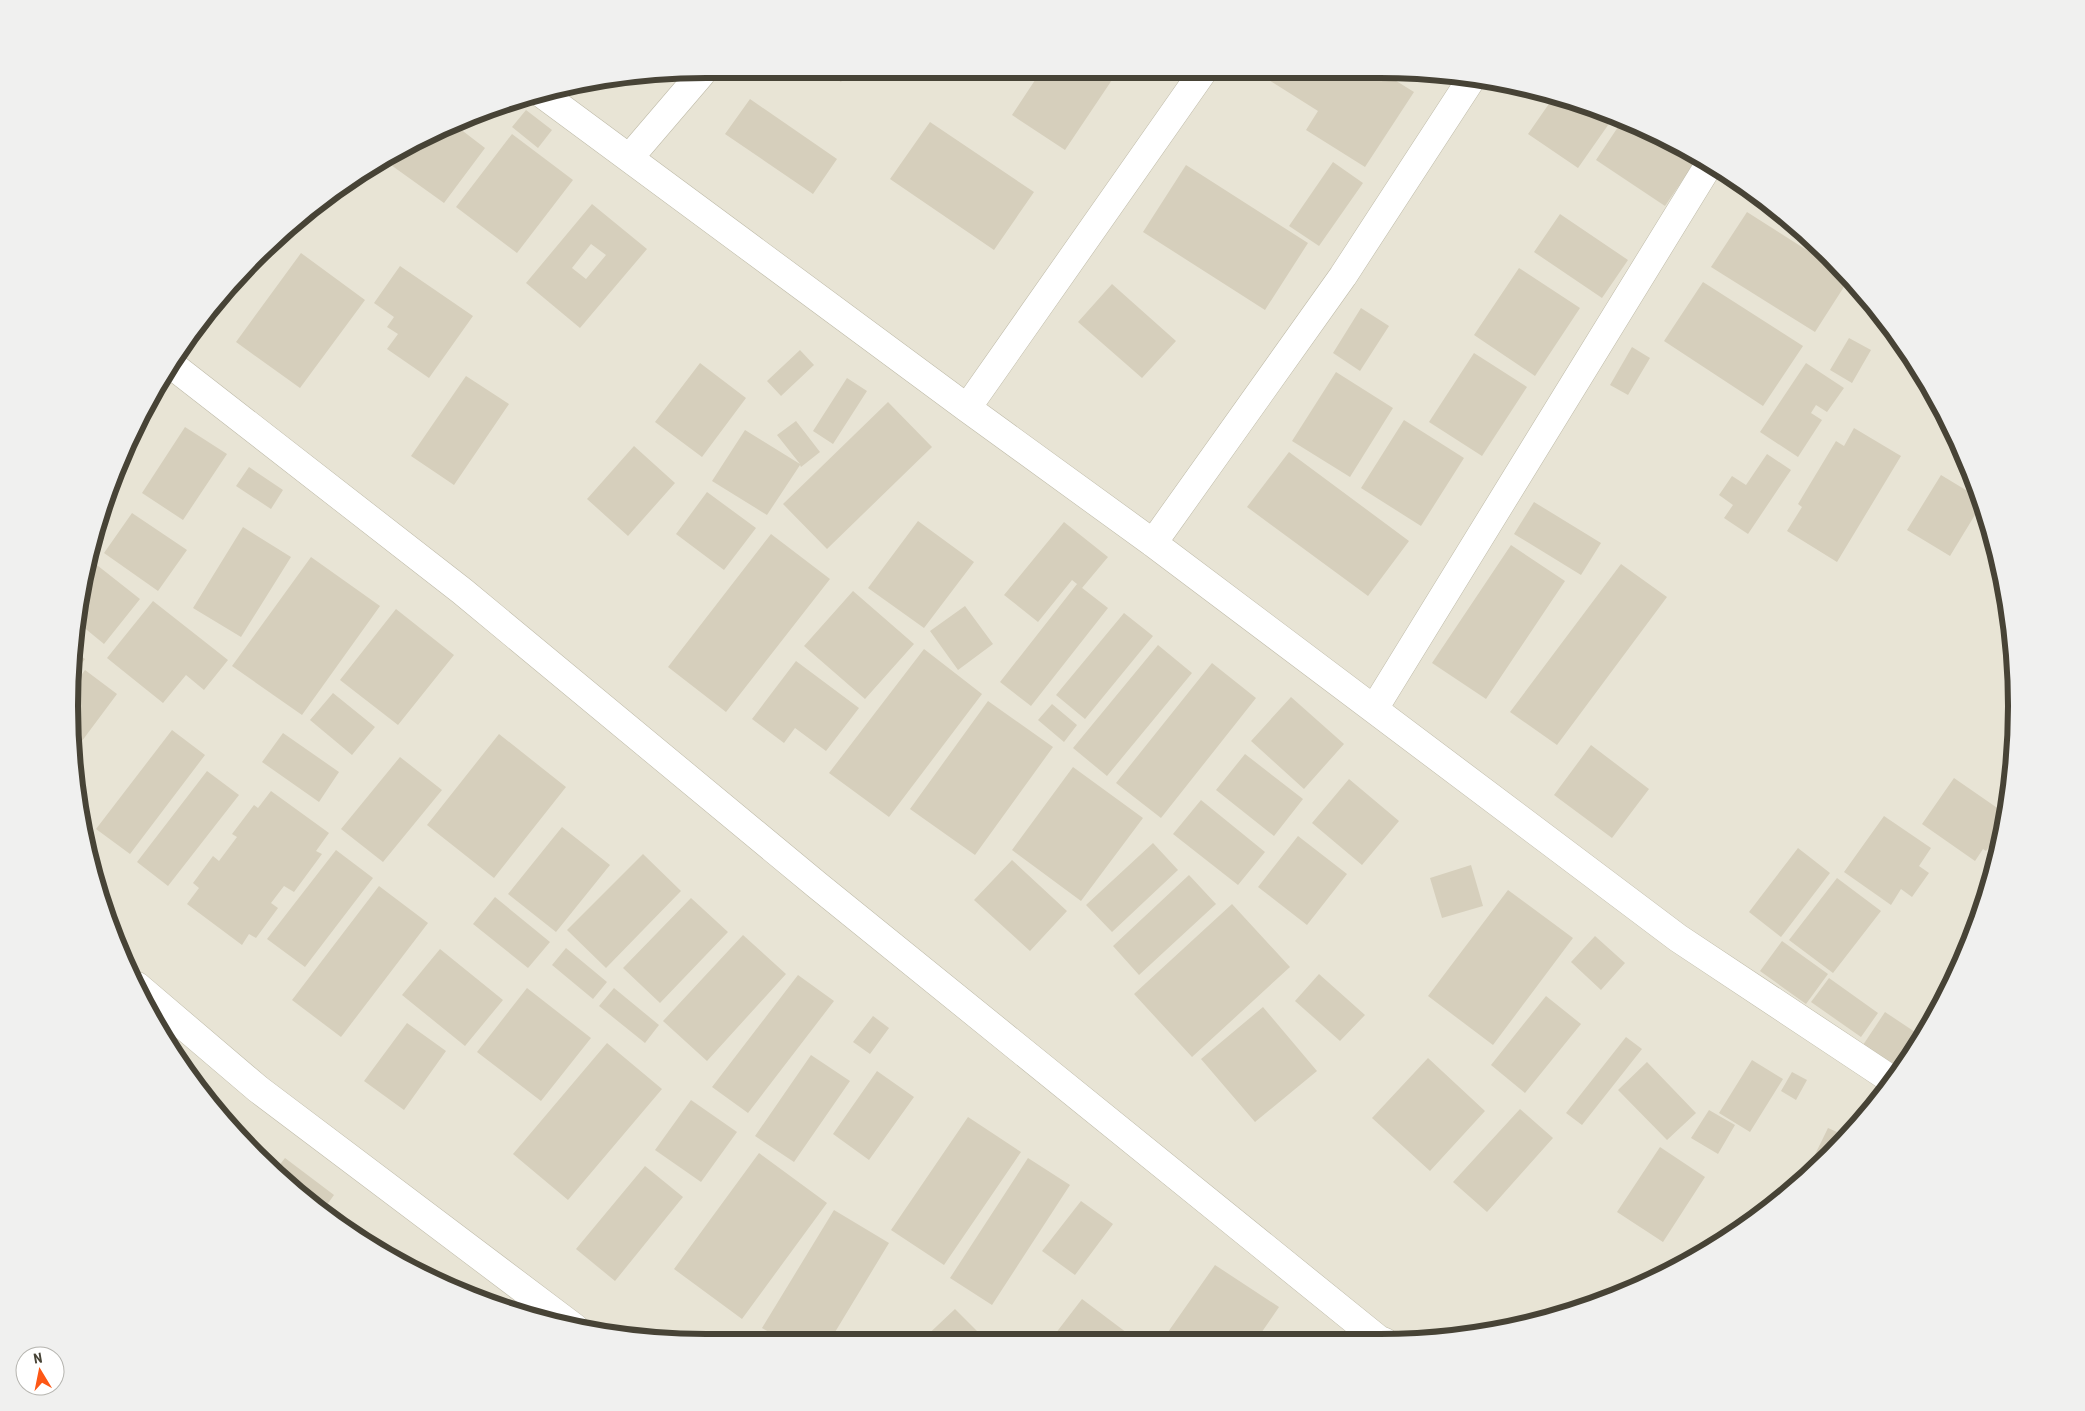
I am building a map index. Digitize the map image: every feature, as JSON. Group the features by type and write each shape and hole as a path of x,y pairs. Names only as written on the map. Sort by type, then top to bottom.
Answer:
{"street":[{"path":"630,157 697,78"},
{"path":"967,408 1198,78"},
{"path":"1153,543 1343,276 1468,84"},
{"path":"548,98 1153,543 1678,938 1886,1076"},
{"path":"1374,709 1706,169"},
{"path":"176,368 462,591 817,885 1372,1334"},
{"path":"150,997 258,1089 558,1315"}],"shaded area":[{"path":"1380,78 1421,79 1461,83 1542,99 1620,125 1657,142 1728,183 1794,233 1852,291 1878,323 1902,357 1943,428 1960,465 1986,543 2002,624 2006,664 2008,706 2002,787 1986,868 1974,907 1960,946 1943,983 1923,1019 1902,1054 1852,1120 1794,1178 1762,1204 1728,1228 1693,1249 1657,1269 1620,1286 1542,1312 1502,1321 1461,1328 1380,1334 706,1334 624,1328 543,1312 465,1286 428,1269 357,1228 291,1178 233,1120 183,1054 142,983 125,946 99,868 83,787 79,747 79,664 90,583 99,543 111,504 125,465 142,428 183,357 207,323 261,261 323,207 391,162 465,125 543,99 624,83 664,79"}],"building":[{"path":"835,78 844,78 841,82"},
{"path":"1036,78 1113,78 1065,150 1012,115"},
{"path":"1266,78 1392,78 1414,92 1365,167 1306,130 1318,111"},
{"path":"750,99 837,159 813,194 725,134"},
{"path":"1550,102 1610,122 1578,168 1528,134"},
{"path":"526,110 552,130 538,148 512,127"},
{"path":"930,122 1034,192 994,250 890,179"},
{"path":"1619,125 1669,149 1693,165 1665,206 1596,160"},
{"path":"459,128 485,148 444,203 389,163"},
{"path":"512,134 573,180 517,253 456,207"},
{"path":"1333,162 1363,183 1319,246 1289,226"},
{"path":"1186,165 1308,243 1265,310 1143,232"},
{"path":"592,204 647,249 580,328 526,283","holes":["591,244 606,255 586,279 572,268"]},
{"path":"1747,212 1824,261 1846,284 1815,332 1711,267"},
{"path":"1560,214 1628,260 1602,298 1534,252"},
{"path":"301,253 365,300 300,388 236,342"},
{"path":"400,266 473,316 429,378 387,349 398,334 387,327 394,317 374,303"},
{"path":"1519,268 1580,308 1535,376 1474,335"},
{"path":"1703,282 1803,346 1763,406 1664,341"},
{"path":"1112,284 1176,341 1142,378 1078,322"},
{"path":"1361,308 1389,326 1360,371 1333,353"},
{"path":"1849,338 1871,350 1852,383 1830,370"},
{"path":"1632,347 1650,358 1628,395 1610,385"},
{"path":"800,350 814,365 781,396 767,381"},
{"path":"1474,353 1527,387 1482,456 1429,422"},
{"path":"700,363 746,398 702,457 655,422"},
{"path":"1806,363 1844,388 1827,412 1816,405 1811,413 1822,420 1798,457 1760,432"},
{"path":"1336,372 1393,408 1350,477 1292,441"},
{"path":"466,376 509,404 454,485 411,456"},
{"path":"847,378 867,391 833,444 813,431"},
{"path":"888,402 932,447 827,549 783,504"},
{"path":"1404,420 1464,458 1421,526 1361,488"},
{"path":"796,421 820,452 801,467 800,465 767,515 712,481 745,430 800,464 777,435"},
{"path":"185,427 227,454 183,520 142,493"},
{"path":"1854,428 1901,456 1837,562 1787,531 1802,507 1798,504 1836,441 1844,446"},
{"path":"634,446 675,483 628,536 587,499"},
{"path":"1289,452 1409,541 1368,596 1247,507"},
{"path":"1767,454 1791,470 1748,534 1724,518 1733,505 1719,495 1732,476 1746,485"},
{"path":"249,467 283,490 271,509 236,486"},
{"path":"1941,475 1970,492 1977,512 1950,556 1907,530"},
{"path":"707,492 756,528 724,570 676,534"},
{"path":"1534,502 1601,543 1581,575 1514,534"},
{"path":"132,513 187,550 158,591 104,553"},
{"path":"918,521 974,562 924,628 868,588"},
{"path":"1064,522 1108,557 1082,588 1072,580 1038,622 1004,595"},
{"path":"243,527 291,557 241,637 193,608"},
{"path":"771,534 830,579 726,712 668,667"},
{"path":"1511,545 1565,581 1486,699 1432,663"},
{"path":"311,557 380,606 302,715 232,666"},
{"path":"94,563 140,599 104,644 83,627"},
{"path":"1621,564 1667,597 1557,745 1510,712"},
{"path":"1077,584 1108,608 1031,706 1000,682"},
{"path":"853,591 914,644 865,699 804,646"},
{"path":"153,601 228,660 204,690 186,675 163,703 107,658"},
{"path":"965,606 993,644 958,670 930,631"},
{"path":"396,609 454,655 398,725 340,680"},
{"path":"1124,613 1153,636 1085,719 1056,695"},
{"path":"1158,645 1192,673 1107,776 1073,748"},
{"path":"924,649 982,694 889,817 829,773"},
{"path":"80,655 85,659 79,667"},
{"path":"796,661 859,708 826,751 795,728 784,743 752,719"},
{"path":"1212,663 1256,698 1161,818 1116,783"},
{"path":"85,670 117,694 79,745 78,706 79,679"},
{"path":"333,693 375,727 352,755 310,720"},
{"path":"1291,697 1344,744 1304,789 1251,741"},
{"path":"988,701 1053,747 975,855 910,809"},
{"path":"1052,704 1077,725 1064,742 1038,720"},
{"path":"172,730 205,755 130,854 96,829"},
{"path":"283,733 339,772 319,802 262,762"},
{"path":"499,734 566,787 494,878 427,825"},
{"path":"1591,745 1649,789 1612,838 1554,795"},
{"path":"1245,754 1303,799 1274,836 1216,790"},
{"path":"400,757 442,790 383,862 341,829"},
{"path":"1073,767 1143,818 1081,901 1012,850"},
{"path":"207,771 239,795 168,886 137,862"},
{"path":"1954,778 1998,809 1992,843 1986,851 1983,849 1975,861 1922,824"},
{"path":"1349,779 1399,821 1362,865 1312,823"},
{"path":"271,791 329,833 316,851 322,854 294,892 284,886 271,903 278,908 256,938 249,934 242,945 187,904 199,888 193,883 213,856 219,861 237,837 232,834 254,805 258,808"},
{"path":"1201,800 1265,852 1238,885 1173,834"},
{"path":"1884,816 1931,848 1919,866 1929,873 1912,897 1901,889 1891,905 1844,872"},
{"path":"562,827 610,865 556,932 508,894"},
{"path":"1298,836 1347,874 1307,925 1258,887"},
{"path":"1153,843 1178,870 1112,932 1086,905"},
{"path":"1798,848 1830,873 1781,937 1749,912"},
{"path":"336,850 373,878 305,967 267,939"},
{"path":"643,854 681,891 606,968 567,930"},
{"path":"1012,860 1067,911 1030,951 974,900"},
{"path":"1471,865 1483,906 1442,918 1430,878"},
{"path":"1189,875 1216,904 1139,975 1113,946"},
{"path":"1837,878 1881,911 1833,973 1789,940"},
{"path":"379,886 428,923 341,1037 292,1000"},
{"path":"1508,890 1573,938 1493,1045 1428,996"},
{"path":"495,897 550,942 528,968 473,924"},
{"path":"691,898 728,932 660,1003 623,968"},
{"path":"1232,904 1290,967 1192,1057 1134,994"},
{"path":"743,935 786,974 707,1061 663,1021"},
{"path":"1595,936 1625,963 1601,990 1571,962"},
{"path":"1782,941 1828,974 1806,1004 1760,971"},
{"path":"566,948 607,982 593,999 552,965"},
{"path":"440,949 503,1000 465,1046 402,995"},
{"path":"1319,974 1365,1015 1340,1041 1295,1001"},
{"path":"798,975 834,1001 748,1113 712,1087"},
{"path":"1829,978 1878,1013 1861,1037 1811,1002"},
{"path":"527,988 591,1038 541,1101 477,1052"},
{"path":"614,988 659,1025 645,1043 599,1006"},
{"path":"1546,996 1581,1024 1525,1093 1491,1065"},
{"path":"1263,1007 1317,1071 1255,1122 1201,1059"},
{"path":"1885,1012 1915,1032 1894,1065 1863,1045"},
{"path":"873,1016 889,1028 870,1054 853,1042"},
{"path":"407,1023 446,1051 404,1110 364,1081"},
{"path":"1626,1037 1642,1049 1582,1125 1566,1113"},
{"path":"607,1043 662,1089 568,1200 513,1154"},
{"path":"811,1055 850,1081 794,1162 755,1136"},
{"path":"1428,1058 1485,1111 1430,1171 1372,1118"},
{"path":"1752,1060 1783,1079 1750,1132 1719,1113"},
{"path":"1647,1062 1696,1113 1667,1140 1618,1090"},
{"path":"877,1071 914,1097 869,1160 833,1134"},
{"path":"1792,1072 1807,1080 1796,1100 1781,1091"},
{"path":"691,1100 737,1132 701,1182 655,1150"},
{"path":"1520,1109 1553,1138 1487,1212 1453,1182"},
{"path":"1709,1110 1735,1125 1718,1154 1691,1138"},
{"path":"968,1117 1021,1152 944,1265 891,1230"},
{"path":"1828,1128 1840,1133 1824,1150 1812,1162"},
{"path":"1660,1147 1705,1177 1663,1242 1617,1212"},
{"path":"759,1153 827,1203 742,1319 674,1269"},
{"path":"285,1158 334,1195 326,1206 278,1166"},
{"path":"1028,1158 1070,1185 992,1305 950,1278"},
{"path":"645,1166 683,1197 615,1281 576,1249"},
{"path":"1081,1201 1113,1224 1075,1275 1042,1251"},
{"path":"834,1210 889,1243 834,1334 772,1334 762,1328"},
{"path":"1215,1265 1279,1307 1260,1334 1167,1334"},
{"path":"1082,1299 1128,1334 1055,1334"},
{"path":"955,1309 980,1334 928,1334"}]}
